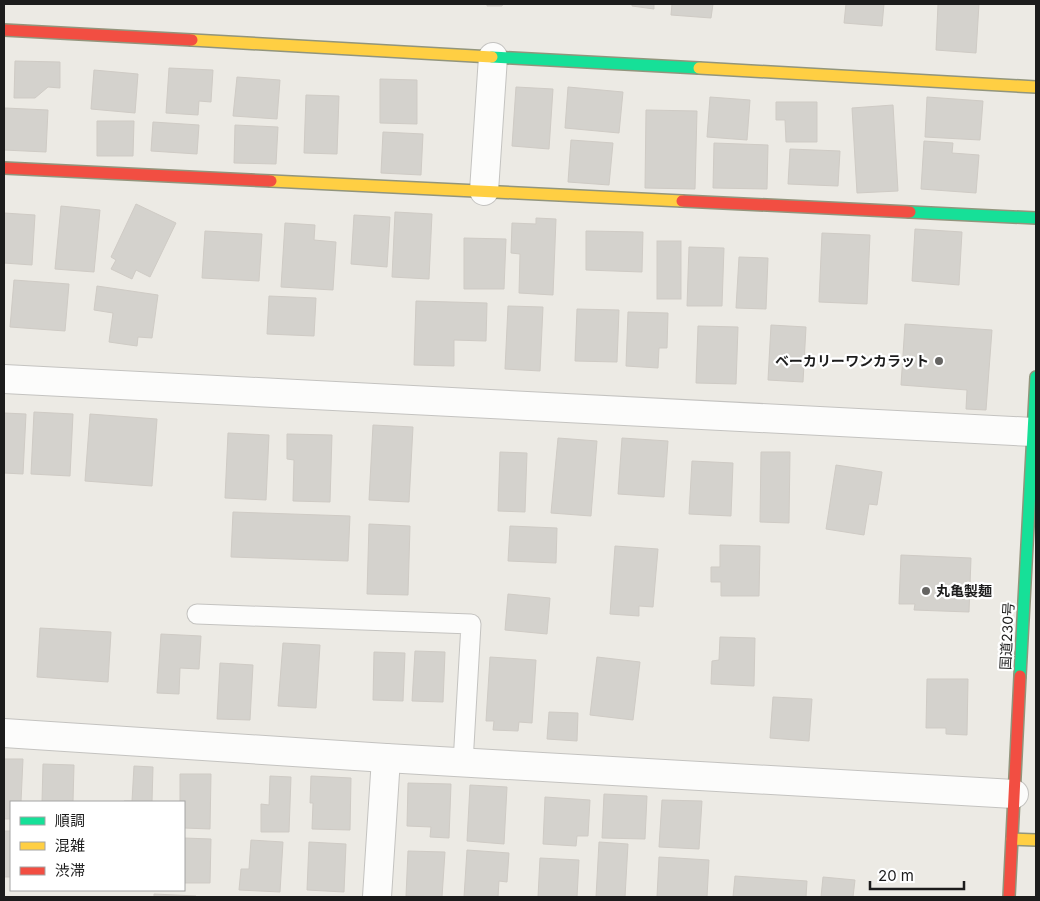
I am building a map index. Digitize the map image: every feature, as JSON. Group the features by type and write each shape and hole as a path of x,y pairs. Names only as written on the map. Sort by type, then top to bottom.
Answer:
{"main road":[{"path":"4,30 1036,87"},
{"path":"4,168 1036,218"},
{"name":"国道230号","path":"1009,897 1034,467 1033,432 1036,377"},
{"path":"1012,839 1036,840"}],"street":[{"path":"484,191 492,57"},
{"path":"4,379 1033,432"},
{"path":"4,733 463,763 1014,794"},
{"path":"377,897 386,758"}],"lane":[{"path":"197,614 471,624 463,763"}],"building":[{"path":"487,4 503,4 502,6 487,6"},
{"path":"632,4 654,4 654,9 632,6"},
{"path":"672,4 713,4 711,18 671,15"},
{"path":"846,4 884,4 882,26 844,23"},
{"path":"938,4 979,4 976,53 936,50"},
{"path":"15,61 60,62 60,88 48,87 35,98 14,98"},
{"path":"169,68 213,70 211,102 199,101 198,115 166,113"},
{"path":"94,70 138,74 135,113 91,109"},
{"path":"237,77 280,80 277,119 233,116"},
{"path":"380,79 417,80 417,124 380,123"},
{"path":"516,87 553,89 549,149 512,146"},
{"path":"568,87 623,92 619,133 565,128"},
{"path":"306,95 339,96 337,154 304,153"},
{"path":"710,97 750,100 747,140 707,137"},
{"path":"927,97 983,101 980,140 925,137"},
{"path":"776,102 817,102 817,142 786,142 785,120 776,120"},
{"path":"893,105 898,191 857,193 852,108"},
{"path":"5,108 48,110 46,152 4,150"},
{"path":"646,110 697,111 695,189 645,188"},
{"path":"97,121 134,121 133,156 97,156"},
{"path":"153,122 199,125 197,154 151,151"},
{"path":"235,125 278,127 276,164 234,163"},
{"path":"383,132 423,134 421,175 381,173"},
{"path":"571,140 613,143 609,185 568,182"},
{"path":"924,141 953,143 952,153 979,155 976,193 921,189"},
{"path":"714,143 768,145 767,189 713,188"},
{"path":"790,149 840,151 838,186 788,184"},
{"path":"136,204 176,223 150,277 136,270 132,279 111,269 116,260 111,257"},
{"path":"61,206 100,210 94,272 55,269"},
{"path":"395,212 432,214 429,279 392,277"},
{"path":"4,213 35,215 32,265 4,263"},
{"path":"354,215 390,217 387,267 351,264"},
{"path":"536,218 556,219 553,295 519,293 520,254 511,253 512,223 536,224"},
{"path":"285,223 315,225 314,240 336,242 333,290 281,287"},
{"path":"915,229 962,232 959,285 912,281"},
{"path":"205,231 262,234 259,281 202,278"},
{"path":"586,231 643,232 642,272 586,270"},
{"path":"822,233 870,235 867,304 819,302"},
{"path":"464,238 506,239 504,289 464,289"},
{"path":"657,241 681,241 681,299 657,299"},
{"path":"689,247 724,248 722,306 687,306"},
{"path":"739,257 768,258 766,309 736,308"},
{"path":"14,280 69,284 65,331 10,327"},
{"path":"97,286 158,295 152,338 138,337 137,346 109,342 113,313 94,310"},
{"path":"269,296 316,298 314,336 267,334"},
{"path":"416,301 487,303 486,341 454,340 454,366 414,365"},
{"path":"508,306 543,307 540,371 505,369"},
{"path":"577,309 619,310 617,362 575,361"},
{"path":"628,312 668,313 667,348 659,348 658,368 626,366"},
{"path":"905,324 992,330 986,410 966,409 967,390 901,385"},
{"path":"771,325 806,327 803,382 768,380"},
{"path":"698,326 738,327 736,384 696,383"},
{"path":"34,412 73,414 70,476 31,474"},
{"path":"4,413 26,414 23,474 4,473"},
{"path":"90,414 157,419 152,486 85,481"},
{"path":"373,425 413,427 409,502 369,500"},
{"path":"228,433 269,435 266,500 225,498"},
{"path":"287,434 332,435 330,502 293,501 294,460 287,459"},
{"path":"558,438 597,441 591,516 551,513"},
{"path":"622,438 668,441 664,497 618,494"},
{"path":"500,452 527,453 525,512 498,511"},
{"path":"761,452 790,452 789,523 760,522"},
{"path":"692,461 733,463 731,516 689,514"},
{"path":"836,465 882,472 877,505 869,504 864,535 826,529"},
{"path":"233,512 350,516 348,561 231,557"},
{"path":"369,524 410,526 408,595 367,594"},
{"path":"510,526 557,528 556,563 508,561"},
{"path":"720,545 760,546 759,596 721,596 721,582 711,582 711,567 720,567"},
{"path":"615,546 658,549 653,607 639,606 639,616 610,614"},
{"path":"901,555 971,558 969,612 914,610 915,604 899,604"},
{"path":"508,594 550,598 547,634 505,630"},
{"path":"40,628 111,632 108,682 37,677"},
{"path":"161,634 201,636 199,669 180,668 179,694 157,693"},
{"path":"720,637 755,638 754,686 711,684 712,661 719,660"},
{"path":"283,643 320,645 316,708 278,706"},
{"path":"415,651 445,652 443,702 412,701"},
{"path":"374,652 405,653 403,701 373,700"},
{"path":"490,657 536,660 532,723 519,722 518,731 493,730 494,721 486,721"},
{"path":"597,657 640,662 633,720 590,715"},
{"path":"220,663 253,665 250,720 217,719"},
{"path":"927,679 968,679 967,735 946,734 946,728 926,728"},
{"path":"773,697 812,699 809,741 770,738"},
{"path":"549,712 578,713 577,741 547,739"},
{"path":"4,759 23,759 21,801 10,801 10,819 4,819"},
{"path":"43,764 74,765 73,801 42,801"},
{"path":"134,766 153,767 152,801 132,801"},
{"path":"180,774 211,774 210,829 185,828 185,801 180,801"},
{"path":"270,776 291,777 289,832 261,832 261,804 269,805"},
{"path":"311,776 351,778 350,830 312,829 313,803 310,803"},
{"path":"408,783 451,784 449,838 430,837 431,827 407,826"},
{"path":"470,785 507,787 504,844 467,841"},
{"path":"604,794 647,796 645,839 602,838"},
{"path":"545,797 590,800 588,836 577,836 576,846 543,844"},
{"path":"662,800 702,801 699,849 659,847"},
{"path":"4,831 10,831 10,877 4,877"},
{"path":"185,838 211,839 210,883 185,883"},
{"path":"251,840 283,842 280,892 239,890 241,869 249,869"},
{"path":"309,842 346,844 344,892 307,890"},
{"path":"599,842 628,844 625,897 596,897"},
{"path":"467,850 509,853 507,882 499,881 498,897 464,897"},
{"path":"408,851 445,852 442,897 406,896"},
{"path":"659,857 709,860 707,897 657,897"},
{"path":"540,858 579,860 577,897 538,897"},
{"path":"735,876 807,881 806,897 733,897"},
{"path":"823,877 855,880 853,897 821,897"},
{"path":"154,894 196,896 196,897 154,897"}],"traffic: fast":[{"path":"492,57 699,68"},
{"path":"910,212 1036,218"},
{"path":"1020,676 1036,377"}],"traffic: slow":[{"path":"192,40 492,57"},
{"path":"699,68 1036,87"},
{"path":"271,181 682,201"},
{"path":"1012,839 1036,840"}],"traffic: jam":[{"path":"4,30 192,40"},
{"path":"4,168 271,181"},
{"path":"682,201 910,212"},
{"path":"1009,897 1020,676"}],"place":[{"name":"ベーカリーワンカラット","path":"939,361"},
{"name":"丸亀製麺","path":"926,591"}]}
